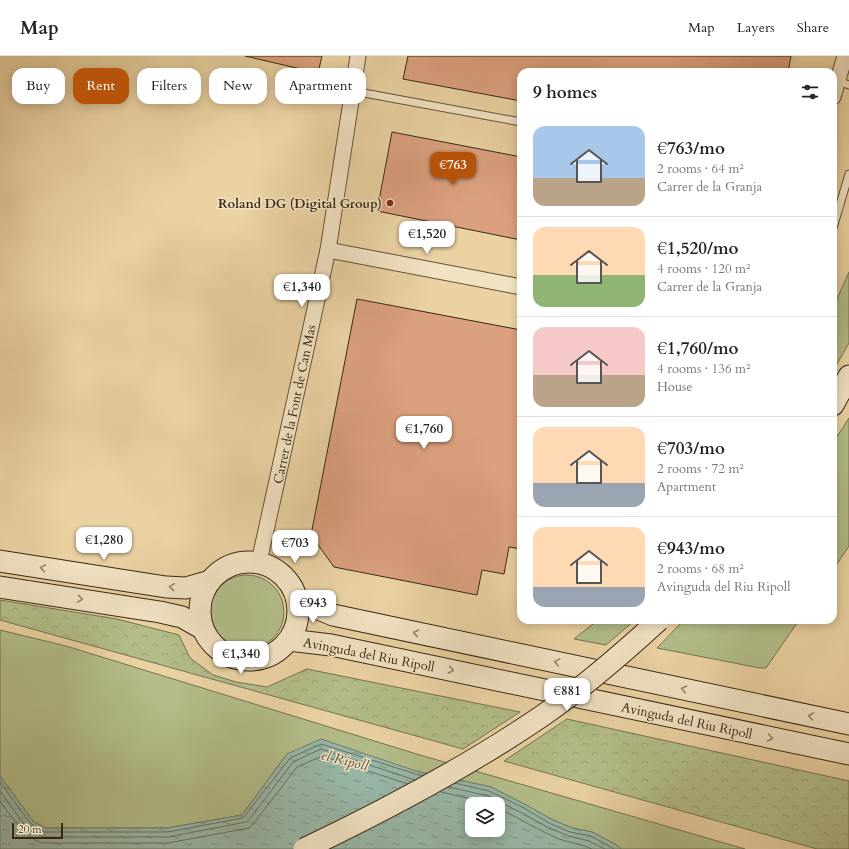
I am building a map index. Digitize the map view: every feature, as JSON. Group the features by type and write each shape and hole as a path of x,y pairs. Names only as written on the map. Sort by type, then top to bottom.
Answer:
{"street":[{"name":"Carrer de la Font de Can Mas","path":"356,68 358,56"},
{"path":"837,91 843,83 845,56"},
{"name":"Carrer de la Font de Can Mas","path":"259,562 328,250 351,104"},
{"path":"328,250 517,286"},
{"path":"837,398 849,376"},
{"path":"0,561 166,587 186,588 210,581"},
{"path":"259,562 273,567 284,576 292,587 297,600 298,614 295,628 289,640 278,650 265,657 250,660 235,658 222,652 211,642 203,629 200,617 200,604 203,592 210,581 220,571 232,564 259,562"},
{"path":"0,587 160,612 182,617 203,629"},
{"path":"297,600 333,615 849,724"},
{"path":"304,849 422,790 504,741 543,715 598,674 655,624"},
{"name":"Avinguda del Riu Ripoll","path":"289,640 331,644 849,754"}],"lane":[{"path":"366,93 517,121"},
{"path":"837,214 849,174"}],"green space":[{"path":"849,272 849,343 837,364 837,299"},
{"path":"849,418 849,546 837,564 837,437"},
{"path":"240,575 254,575 268,581 278,591 284,605 282,626 278,633 268,643 254,649 240,649 226,643 216,633 210,619 210,605 216,591 226,581"},
{"path":"0,600 117,619 179,635 190,658 213,675 236,682 267,687 307,669 520,712 463,749 0,620"},
{"path":"593,624 630,624 606,645 574,639"},
{"path":"680,624 796,624 766,668 657,648"},
{"path":"0,630 66,646 420,755 745,849 621,849 615,844 592,832 572,828 551,819 491,787 416,771 287,754 242,815 167,828 45,828 33,821 0,776"},
{"path":"567,719 849,781 849,849 817,849 504,761"}],"water":[{"name":"el Ripoll","path":"321,739 416,771 491,787 551,819 572,828 592,832 615,844 621,849 0,849 0,776 33,821 45,828 167,828 242,815 287,754"}],"building":[{"path":"245,56 322,56 319,68 297,68"},
{"path":"408,56 791,56 789,68 517,68 517,100 403,79"},
{"path":"392,132 517,156 517,239 377,211"},
{"path":"357,299 517,329 517,548 509,547 504,574 482,570 477,595 334,567 311,535"}],"place":[{"name":"Roland DG (Digital Group)","path":"390,203"}]}
